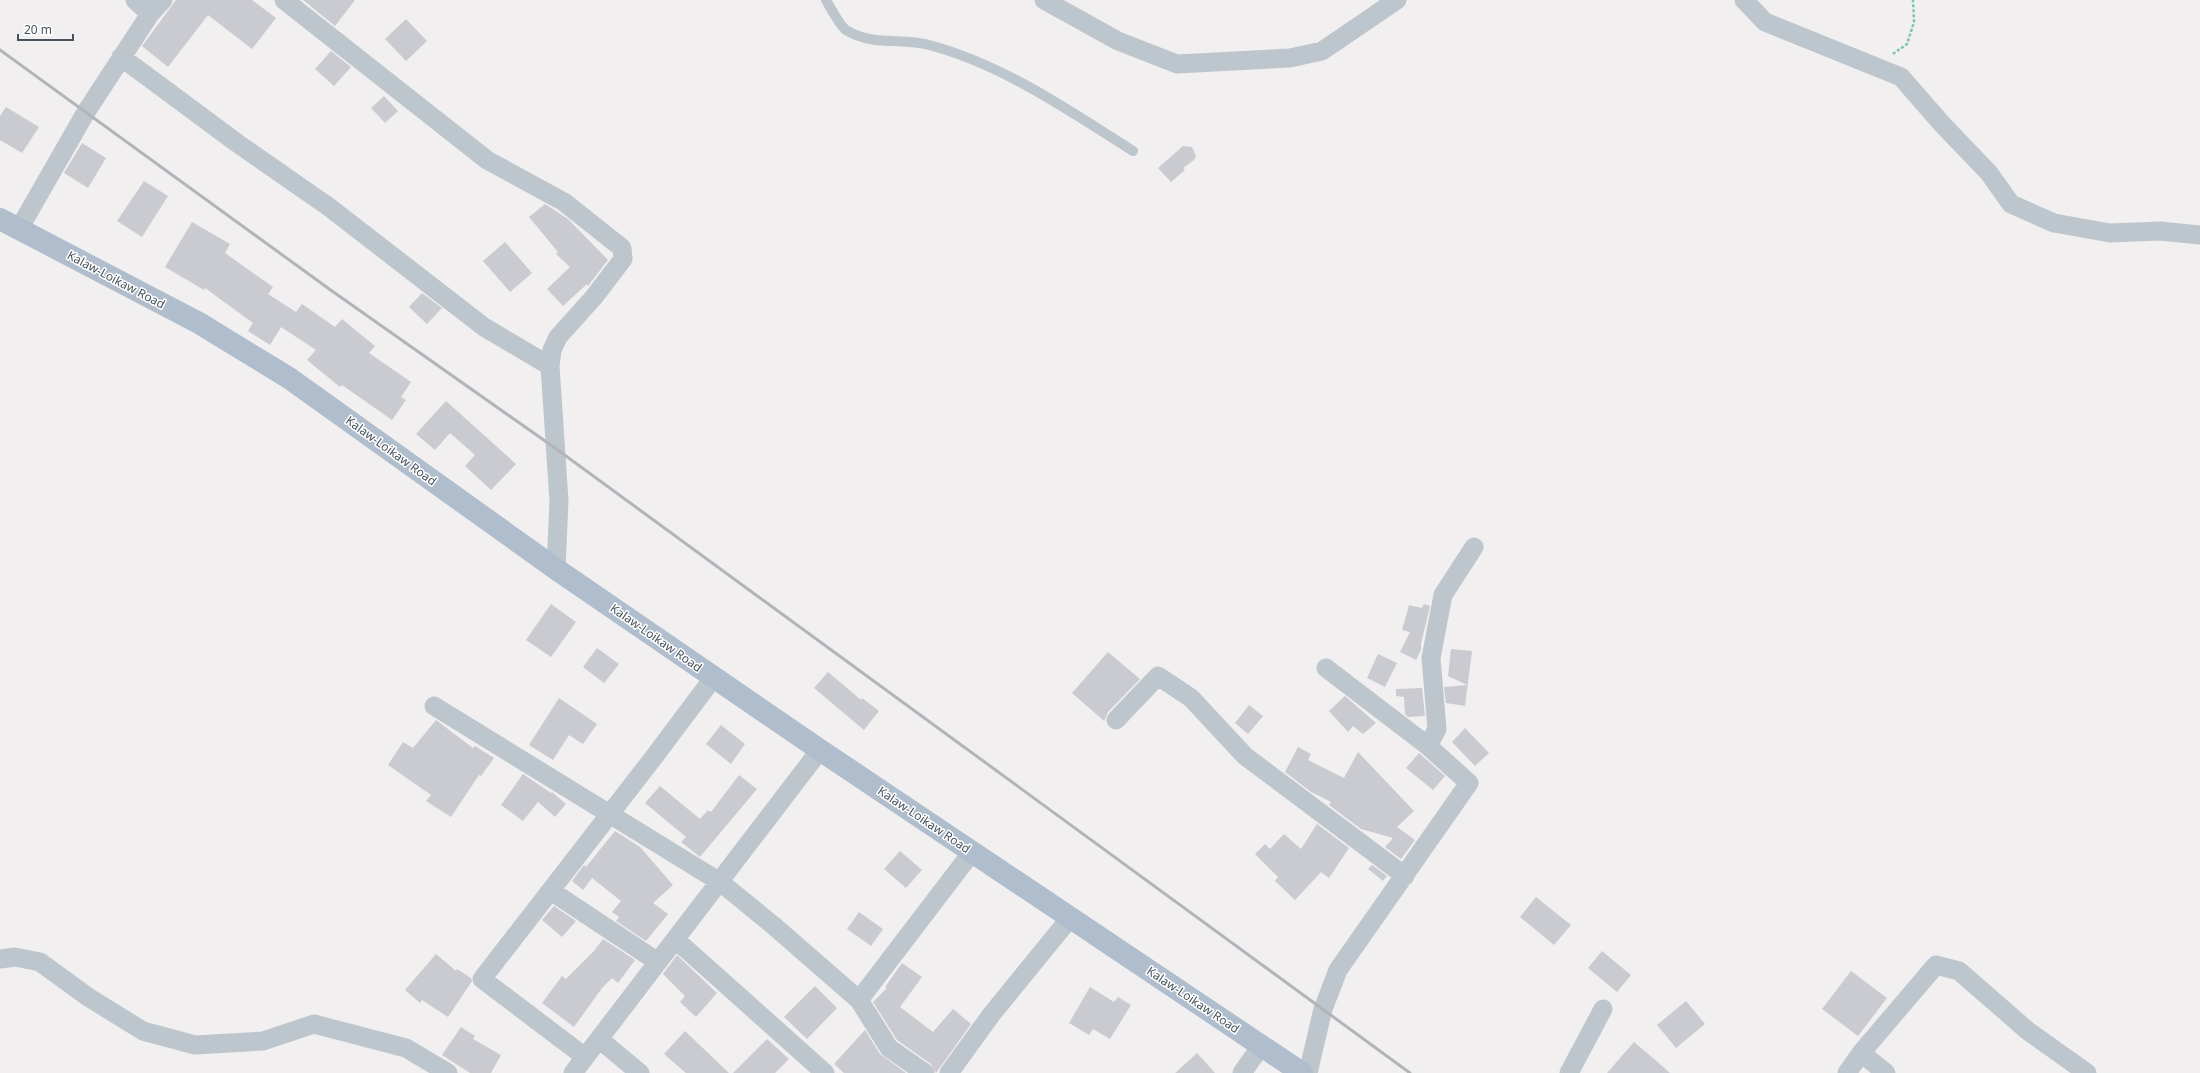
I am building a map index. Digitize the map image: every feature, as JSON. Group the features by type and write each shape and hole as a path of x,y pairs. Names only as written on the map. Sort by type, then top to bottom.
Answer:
{"main road":[{"name":"Kalaw-Loikaw Road","path":"0,220 199,323 283,375 556,569 820,750 1302,1073"}],"street":[{"path":"135,0 150,14"},
{"path":"19,229 86,112 150,14 163,0"},
{"path":"284,0 487,160 564,202 622,248 623,259 594,297 558,337 552,350 550,366 559,501 556,569"},
{"path":"1044,0 1118,41 1177,64 1290,58 1322,51 1396,0"},
{"path":"1744,0 1765,22 1875,68 1901,77 1942,124 1989,172 2011,204 2054,223 2110,233 2160,231 2200,235"},
{"path":"121,57 237,143 329,207 484,327 550,366"},
{"path":"1428,746 1437,729 1431,658 1443,595 1474,547"},
{"path":"1308,1073 1323,1009 1338,970 1469,783 1428,746 1326,668"},
{"path":"1116,720 1158,676 1191,698 1245,756 1405,876"},
{"path":"585,1058 482,979 714,677"},
{"path":"434,706 720,882 774,926 859,1000 889,1048 925,1073"},
{"path":"573,1073 820,750"},
{"path":"859,1000 972,852"},
{"path":"551,891 658,962"},
{"path":"949,1073 991,1015 1070,918"},
{"path":"676,940 825,1073"},
{"path":"0,959 15,957 40,962 88,997 143,1031 195,1045 263,1041 314,1024 406,1048 448,1073"},
{"path":"1847,1073 1861,1053 1936,964 1959,971 2028,1031 2087,1073"},
{"path":"1569,1073 1603,1009"},
{"path":"599,1039 640,1073"},
{"path":"1242,1073 1261,1046"},
{"path":"1861,1053 1886,1073"}],"lane":[{"path":"826,0 845,30 877,41 928,44 995,69 1059,105 1133,151"}],"path":[{"path":"1875,68 1907,44 1914,22 1913,0"}],"building":[{"path":"176,0 252,0 276,18 252,49 208,15 168,67 142,46"},
{"path":"303,0 355,0 335,26"},
{"path":"406,19 427,41 406,61 385,39"},
{"path":"331,51 351,67 334,86 315,69"},
{"path":"384,96 398,111 385,123 371,108"},
{"path":"6,107 39,127 22,153 0,140 0,116"},
{"path":"82,143 106,158 88,188 64,173"},
{"path":"1183,146 1192,147 1196,156 1194,160 1183,168 1185,170 1171,182 1158,168"},
{"path":"144,181 168,196 142,237 117,221"},
{"path":"545,204 568,219 608,260 588,286 587,284 563,306 547,289 570,267 556,254 558,252 529,217"},
{"path":"192,222 230,244 225,253 273,287 268,294 296,312 302,304 335,327 342,319 375,346 369,353 411,382 401,397 406,400 392,420 342,385 340,387 307,360 316,350 281,327 270,345 248,331 253,323 205,288 204,290 165,267"},
{"path":"505,242 532,273 510,292 483,261"},
{"path":"422,293 442,308 427,324 409,307"},
{"path":"446,401 516,464 491,490 465,466 475,455 450,433 435,450 416,434"},
{"path":"551,604 576,622 551,657 526,640"},
{"path":"1424,604 1430,606 1421,644 1421,650 1416,660 1400,652 1410,632 1402,630 1409,605 1422,608"},
{"path":"597,648 619,664 604,683 583,667"},
{"path":"1451,649 1472,651 1465,706 1446,703 1444,687 1467,685 1448,676"},
{"path":"1108,652 1140,679 1108,712 1104,721 1072,693"},
{"path":"1378,654 1397,663 1385,687 1367,678"},
{"path":"828,672 861,700 862,698 879,711 864,730 814,688"},
{"path":"1422,688 1425,716 1408,717 1405,714 1404,697 1396,696 1396,689"},
{"path":"1345,696 1376,723 1363,734 1353,726 1348,732 1329,711"},
{"path":"559,698 597,724 583,744 569,735 553,760 529,745"},
{"path":"1249,705 1263,716 1248,734 1235,723"},
{"path":"436,720 473,748 475,746 494,758 481,776 479,775 451,817 426,801 431,795 388,765 403,742 413,748"},
{"path":"721,725 745,744 731,764 706,744"},
{"path":"1465,728 1489,753 1475,766 1452,742"},
{"path":"1298,747 1311,754 1308,760 1344,778 1358,752 1414,811 1397,827 1415,840 1401,859 1385,847 1393,838 1361,829 1329,805 1331,802 1311,792 1285,772"},
{"path":"1419,753 1445,776 1433,790 1406,768"},
{"path":"523,774 551,793 552,792 566,804 555,817 538,802 523,821 501,805"},
{"path":"739,775 757,789 700,857 681,842 686,837 645,803 660,786 700,819 708,810 711,812"},
{"path":"1317,824 1349,848 1329,878 1321,872 1295,900 1275,881 1278,877 1255,854 1265,844 1270,849 1284,834 1301,849"},
{"path":"615,831 640,847 673,885 653,903 668,914 646,941 616,921 619,917 612,912 621,901 592,878 583,890 572,881 584,865 586,867"},
{"path":"900,851 922,870 906,888 884,869"},
{"path":"1372,865 1387,876 1383,881 1368,869"},
{"path":"1536,897 1571,925 1554,945 1520,917"},
{"path":"554,906 576,921 562,937 542,920"},
{"path":"859,912 883,929 871,946 847,929"},
{"path":"603,939 635,960 618,983 612,978 602,988 574,1027 542,1003 562,976 566,979 594,951"},
{"path":"1602,951 1631,975 1617,992 1588,968"},
{"path":"436,954 456,971 457,969 471,978 472,981 448,1017 422,1000 420,1003 405,990"},
{"path":"677,955 717,993 696,1017 680,1002 685,996 663,974"},
{"path":"902,963 922,977 900,1007 933,1032 953,1009 971,1024 936,1073 931,1064 897,1040 873,1002 887,988 885,987"},
{"path":"1851,971 1887,998 1858,1036 1822,1009"},
{"path":"815,986 837,1008 807,1039 784,1017"},
{"path":"1090,987 1114,1002 1118,997 1131,1005 1110,1039 1093,1029 1089,1035 1069,1023"},
{"path":"1686,1001 1705,1024 1676,1048 1657,1025"},
{"path":"461,1027 475,1036 473,1039 501,1055 491,1073 470,1073 442,1055"},
{"path":"865,1030 880,1054 906,1073 844,1073 834,1064"},
{"path":"685,1031 729,1073 686,1073 664,1054"},
{"path":"767,1039 789,1059 775,1073 733,1073"},
{"path":"1634,1042 1653,1058 1670,1073 1607,1073"},
{"path":"1197,1053 1215,1073 1175,1073"}],"railway":[{"path":"0,50 332,291 555,448 1410,1073"}]}
